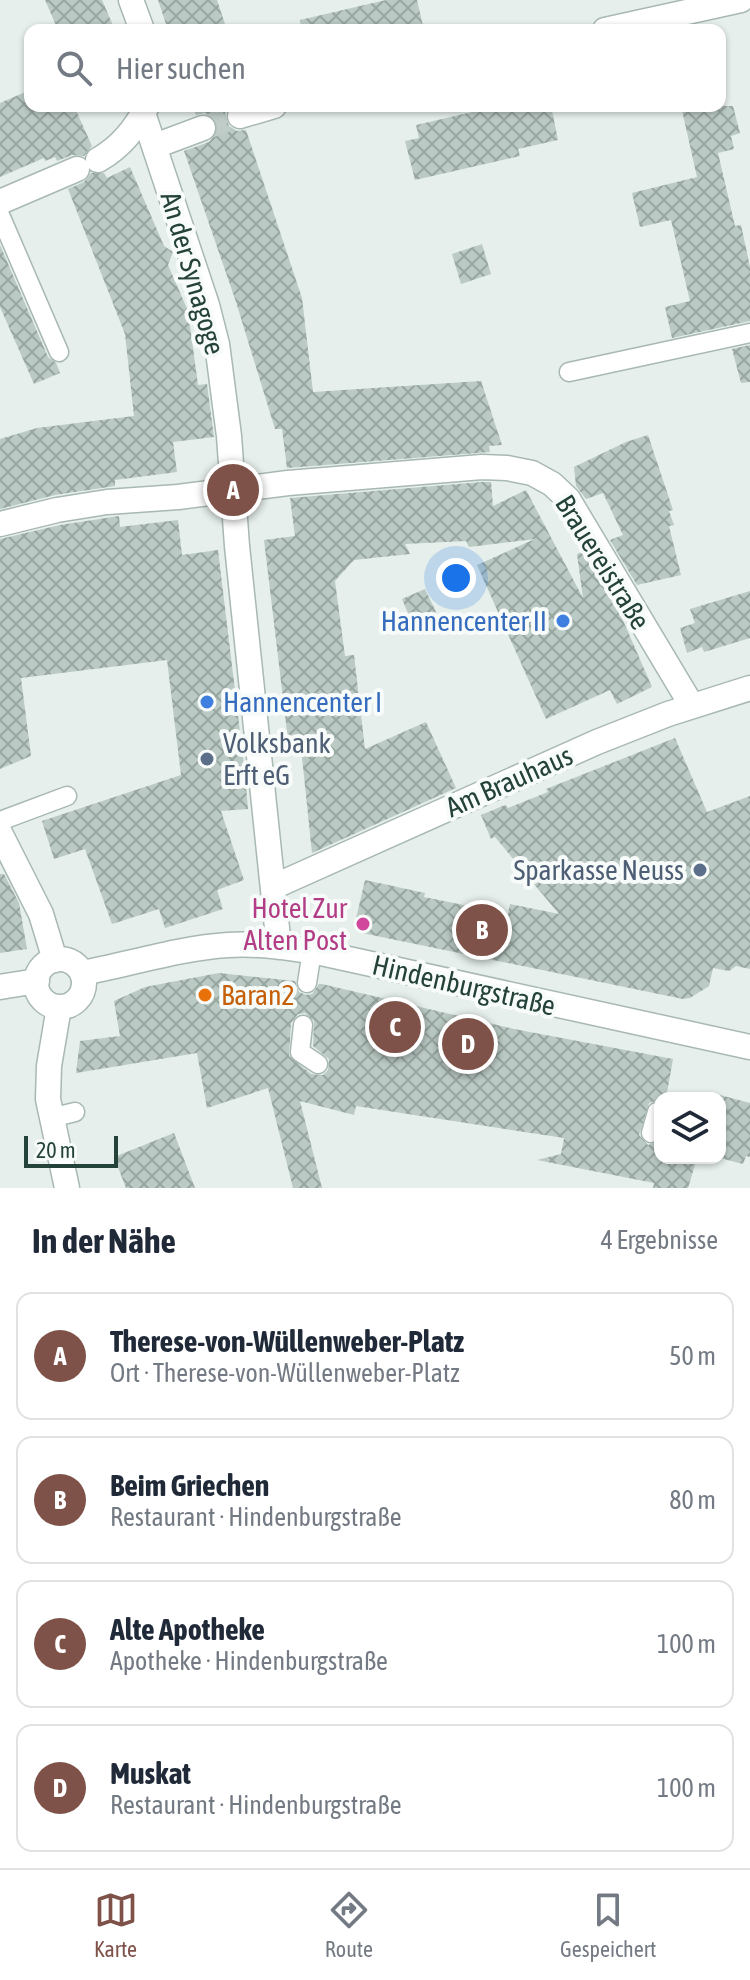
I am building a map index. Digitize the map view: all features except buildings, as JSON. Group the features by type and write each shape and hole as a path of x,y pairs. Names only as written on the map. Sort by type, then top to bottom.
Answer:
{"street":[{"path":"131,0 140,24"},
{"path":"632,24 741,0"},
{"name":"An der Synagoge","path":"0,202 87,165 114,150 129,135 143,112"},
{"name":"An der Synagoge","path":"146,112 214,329 229,436 237,546 279,947"},
{"path":"240,116 254,112"},
{"path":"155,146 203,128"},
{"name":"Brauereistraße","path":"0,524 90,504 288,483 482,467 521,469 541,477 568,499 692,706"},
{"name":"Am Brauhaus","path":"273,887 597,742 750,688"},
{"path":"0,833 41,914 55,960"},
{"name":"Hindenburgstraße","path":"82,973 211,947 279,947 312,951 750,1047"},
{"path":"55,960 71,961 82,973 82,992 69,1005 59,1007 40,996 37,981 42,967 55,960"},
{"path":"0,987 37,981"},
{"path":"59,1007 49,1066 51,1118 67,1188"}],"lane":[{"path":"0,215 59,352"},
{"path":"569,372 750,333"},
{"path":"0,821 67,796"},
{"path":"307,983 312,951"},
{"path":"303,1025 300,1052 318,1064"},
{"path":"51,1118 75,1112"},
{"path":"651,1133 654,1122"}],"tunnel":[{"path":"203,128 240,116"}],"place":[{"name":"Therese-von-Wüllenweber-Platz","path":"233,490"},
{"name":"Hannencenter II","path":"563,621"},
{"name":"Hannencenter I","path":"207,702"},
{"name":"Volksbank Erft eG","path":"207,759"},
{"name":"Sparkasse Neuss","path":"700,870"},
{"name":"Hotel Zur Alten Post","path":"363,924"},
{"name":"Beim Griechen","path":"482,930"},
{"name":"Baran2","path":"205,995"},
{"name":"Alte Apotheke","path":"395,1027"},
{"name":"Muskat","path":"468,1044"}]}
